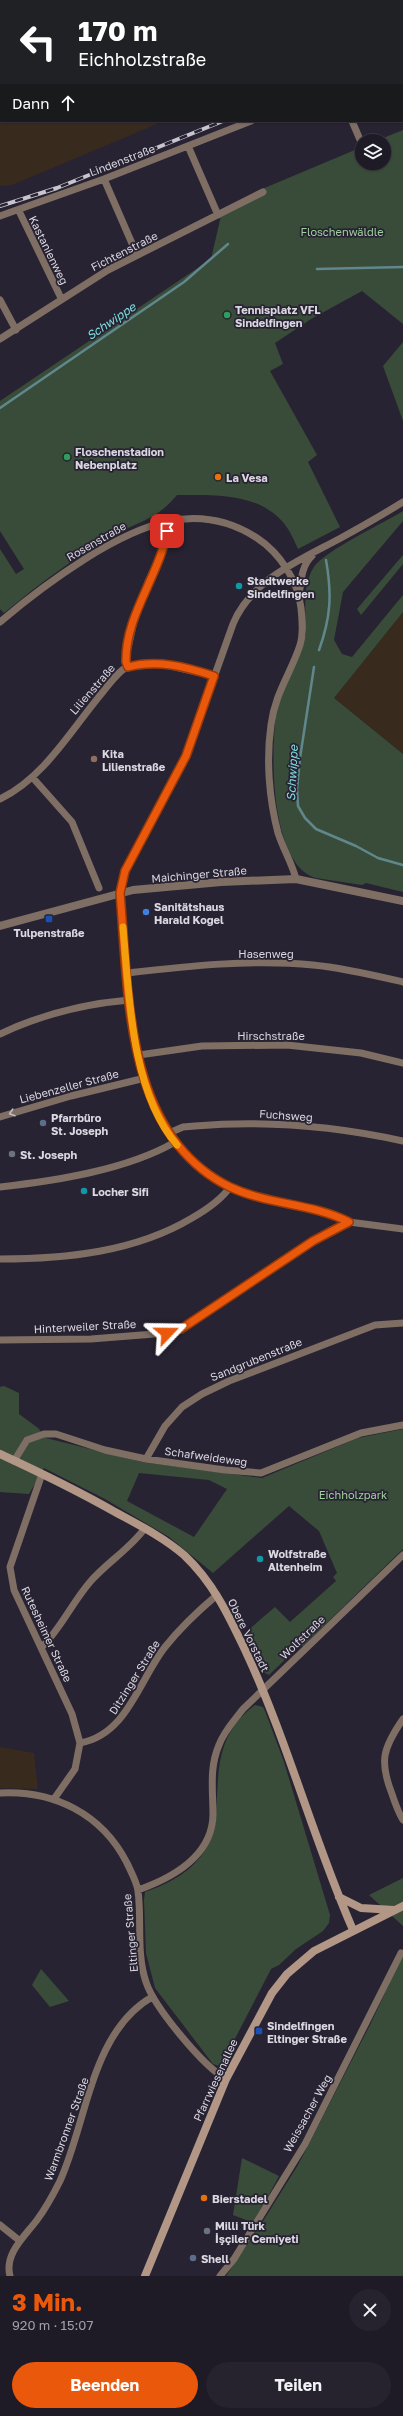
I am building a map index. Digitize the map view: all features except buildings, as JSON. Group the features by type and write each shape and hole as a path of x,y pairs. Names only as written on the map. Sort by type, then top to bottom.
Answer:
{"main road":[{"name":"Obere Vorstadt","path":"0,1454 42,1474 145,1528 184,1556 210,1584 217,1595 263,1690 286,1746 339,1897 353,1930"},
{"path":"339,1897 361,1908 395,1910"},
{"name":"Pfarrwiesenallee","path":"145,2276 226,2079 254,2023 287,1974 314,1951 403,1906"}],"street":[{"name":"Lindenstraße","path":"0,216 19,211 104,179 248,122"},
{"path":"352,122 358,134"},
{"path":"188,146 218,215"},
{"path":"104,179 137,255"},
{"name":"Fichtenstraße","path":"0,339 16,330 61,298 137,255 263,192"},
{"name":"Kastanienweg","path":"19,211 61,298"},
{"path":"0,300 16,330"},
{"path":"403,502 285,568 260,588 242,608 233,624 186,756 125,871 120,893 129,1000 139,1055 155,1107 175,1142 200,1169 230,1187 256,1197 334,1214 349,1222 403,1229"},
{"name":"Rosenstraße","path":"0,622 42,587 116,540 146,527 168,520 207,519 235,527 260,540 271,549 285,568 299,598 303,624 302,638 275,700 270,726 269,756 271,788 278,833 296,879"},
{"name":"Lilienstraße","path":"0,799 33,778 89,709 119,674 128,667 126,657 134,622 148,582 163,550 168,520"},
{"path":"299,598 302,574 307,561 316,551"},
{"path":"128,667 162,664 189,668 214,676"},
{"path":"33,778 72,822 99,888"},
{"name":"Maichinger Straße","path":"0,926 120,893 221,882 296,879 342,886 403,901"},
{"name":"Hasenweg","path":"127,973 221,965 294,964 338,968 403,982"},
{"path":"0,1034 60,1010 96,1003 129,1000"},
{"name":"Hirschstraße","path":"139,1055 202,1046 287,1045 361,1053 403,1063"},
{"name":"Liebenzeller Straße","path":"0,1117 71,1096 145,1078"},
{"name":"Fuchsweg","path":"169,1133 183,1127 195,1126 285,1124 356,1132 403,1141"},
{"path":"0,1187 47,1182 102,1169 156,1152 175,1142"},
{"path":"0,1259 64,1256 133,1244 159,1236 180,1225 212,1204 230,1187"},
{"name":"Hinterweiler Straße","path":"0,1340 91,1339 167,1333 186,1325 313,1241 349,1222"},
{"name":"Sandgrubenstraße","path":"146,1459 158,1435 174,1416 188,1402 214,1387 376,1324 403,1323"},
{"name":"Schafweideweg","path":"14,1461 27,1440 44,1434 66,1436 105,1450 146,1459 225,1470 261,1473 361,1433 403,1425"},
{"name":"Rutesheimer Straße","path":"42,1474 10,1568 14,1590 72,1714 80,1743 75,1769 54,1799"},
{"path":"42,1648 53,1636 73,1604 90,1581 145,1528"},
{"name":"Wolfstraße","path":"138,1890 175,1875 199,1852 206,1839 213,1816 211,1778 218,1745 225,1732 243,1709 403,1555"},
{"name":"Ditzinger Straße","path":"80,1743 104,1736 119,1722 146,1674 165,1647 182,1626 217,1595"},
{"path":"403,1719 387,1745 383,1757 385,1776 403,1820"},
{"name":"Eltinger Straße","path":"0,1793 21,1793 54,1799 86,1815 108,1833 123,1855 138,1890 141,1965 152,1997 209,2067 226,2079"},
{"name":"Weissacher Weg","path":"220,2276 238,2253 305,2144 401,1953"},
{"name":"Warmbronner Straße","path":"10,2276 10,2260 20,2241 47,2206 60,2179 111,2039 127,2017 152,1997"},
{"path":"0,2225 20,2241"}],"shaded area":[{"path":"0,122 162,122 12,185 0,186"},
{"path":"403,612 403,754 334,698"},
{"path":"0,1747 34,1753 38,1789 0,1788"}],"green space":[{"name":"Floschenwäldle","path":"403,130 403,324 362,291 311,319 275,343 283,364 270,371 317,455 308,462 340,527 298,549 284,523 270,511 258,504 232,497 177,495 170,503 156,514 116,534 72,561 4,613 0,609 0,549 16,574 24,569 0,531 0,401 211,259 221,216 253,197 255,192 355,150 355,170 391,170 391,135"},
{"path":"403,342 403,421 383,366"},
{"path":"403,511 403,521 343,592 334,640 342,654 352,657 403,595 403,612 334,698 403,754 403,892 366,883 362,885 316,878 300,868 289,850 281,826 276,798 274,742 279,700 306,636 306,594 310,573 320,560 329,553"},
{"path":"403,555 403,564 361,615 357,609"},
{"name":"Eichholzpark","path":"4,1386 19,1393 19,1414 38,1428 46,1438 142,1462 262,1478 358,1438 403,1429 403,1549 303,1646 299,1646 269,1675 263,1672 246,1632 275,1607 290,1622 336,1581 333,1577 337,1573 319,1531 289,1506 213,1573 169,1537 105,1499 44,1468 29,1494 0,1492 0,1387","holes":["139,1473 209,1480 227,1489 194,1537 127,1501"]},
{"path":"255,1705 263,1707 284,1762 330,1915 329,1923 323,1931 296,1949 279,1965 271,1969 224,2060 219,2066 213,2064 155,1988 146,1953 144,1900 145,1892 182,1875 203,1854 213,1830 222,1753 233,1728"},
{"path":"403,1878 403,1926 369,1895"},
{"path":"403,1954 403,2276 226,2276 298,2165 371,2023"},
{"path":"41,1969 69,2001 50,2007 32,1985"},
{"path":"242,2158 279,2176 254,2223 233,2215"}],"waterway":[{"name":"Schwippe","path":"0,408 184,282 228,244"},
{"name":"Schwippe","path":"317,269 403,267"},
{"name":"Schwippe","path":"319,650 326,627 330,595 326,560"},
{"name":"Schwippe","path":"314,667 300,758 297,789 298,806 305,818 316,829 356,846 378,858 403,865"}],"railway":[{"path":"0,206 57,188 221,122"}],"slow traffic":[{"path":"123,927 132,1024 139,1055 155,1107 177,1145"}],"place":[{"name":"Tennisplatz VFL Sindelfingen","path":"227,315"},
{"name":"Floschenstadion Nebenplatz","path":"67,457"},
{"name":"La Vesa","path":"218,477"},
{"name":"Stadtwerke Sindelfingen","path":"239,586"},
{"name":"Kita Lilienstraße","path":"94,759"},
{"name":"Sanitätshaus Harald Kogel","path":"146,912"},
{"name":"Tulpenstraße","path":"49,919"},
{"name":"Pfarrbüro St. Joseph","path":"43,1123"},
{"name":"St. Joseph","path":"12,1154"},
{"name":"Locher Sifi","path":"84,1191"},
{"name":"Wolfstraße Altenheim","path":"260,1559"},
{"name":"Sindelfingen Eltinger Straße","path":"259,2031"},
{"name":"Bierstadel","path":"204,2198"},
{"name":"Milli Türk İşçiler Cemiyeti","path":"207,2231"},
{"name":"Shell","path":"193,2258"}],"route":[{"path":"167,531 166,542 148,582 134,622 126,662 128,667 137,664 162,664 189,668 214,676 186,756 168,792 137,847 125,871 121,884 120,893 129,1000 132,1024 145,1078 155,1107 169,1133 175,1142 200,1169 230,1187 256,1197 271,1199 334,1214 349,1222 331,1230 313,1241 181,1329 167,1333"}]}
